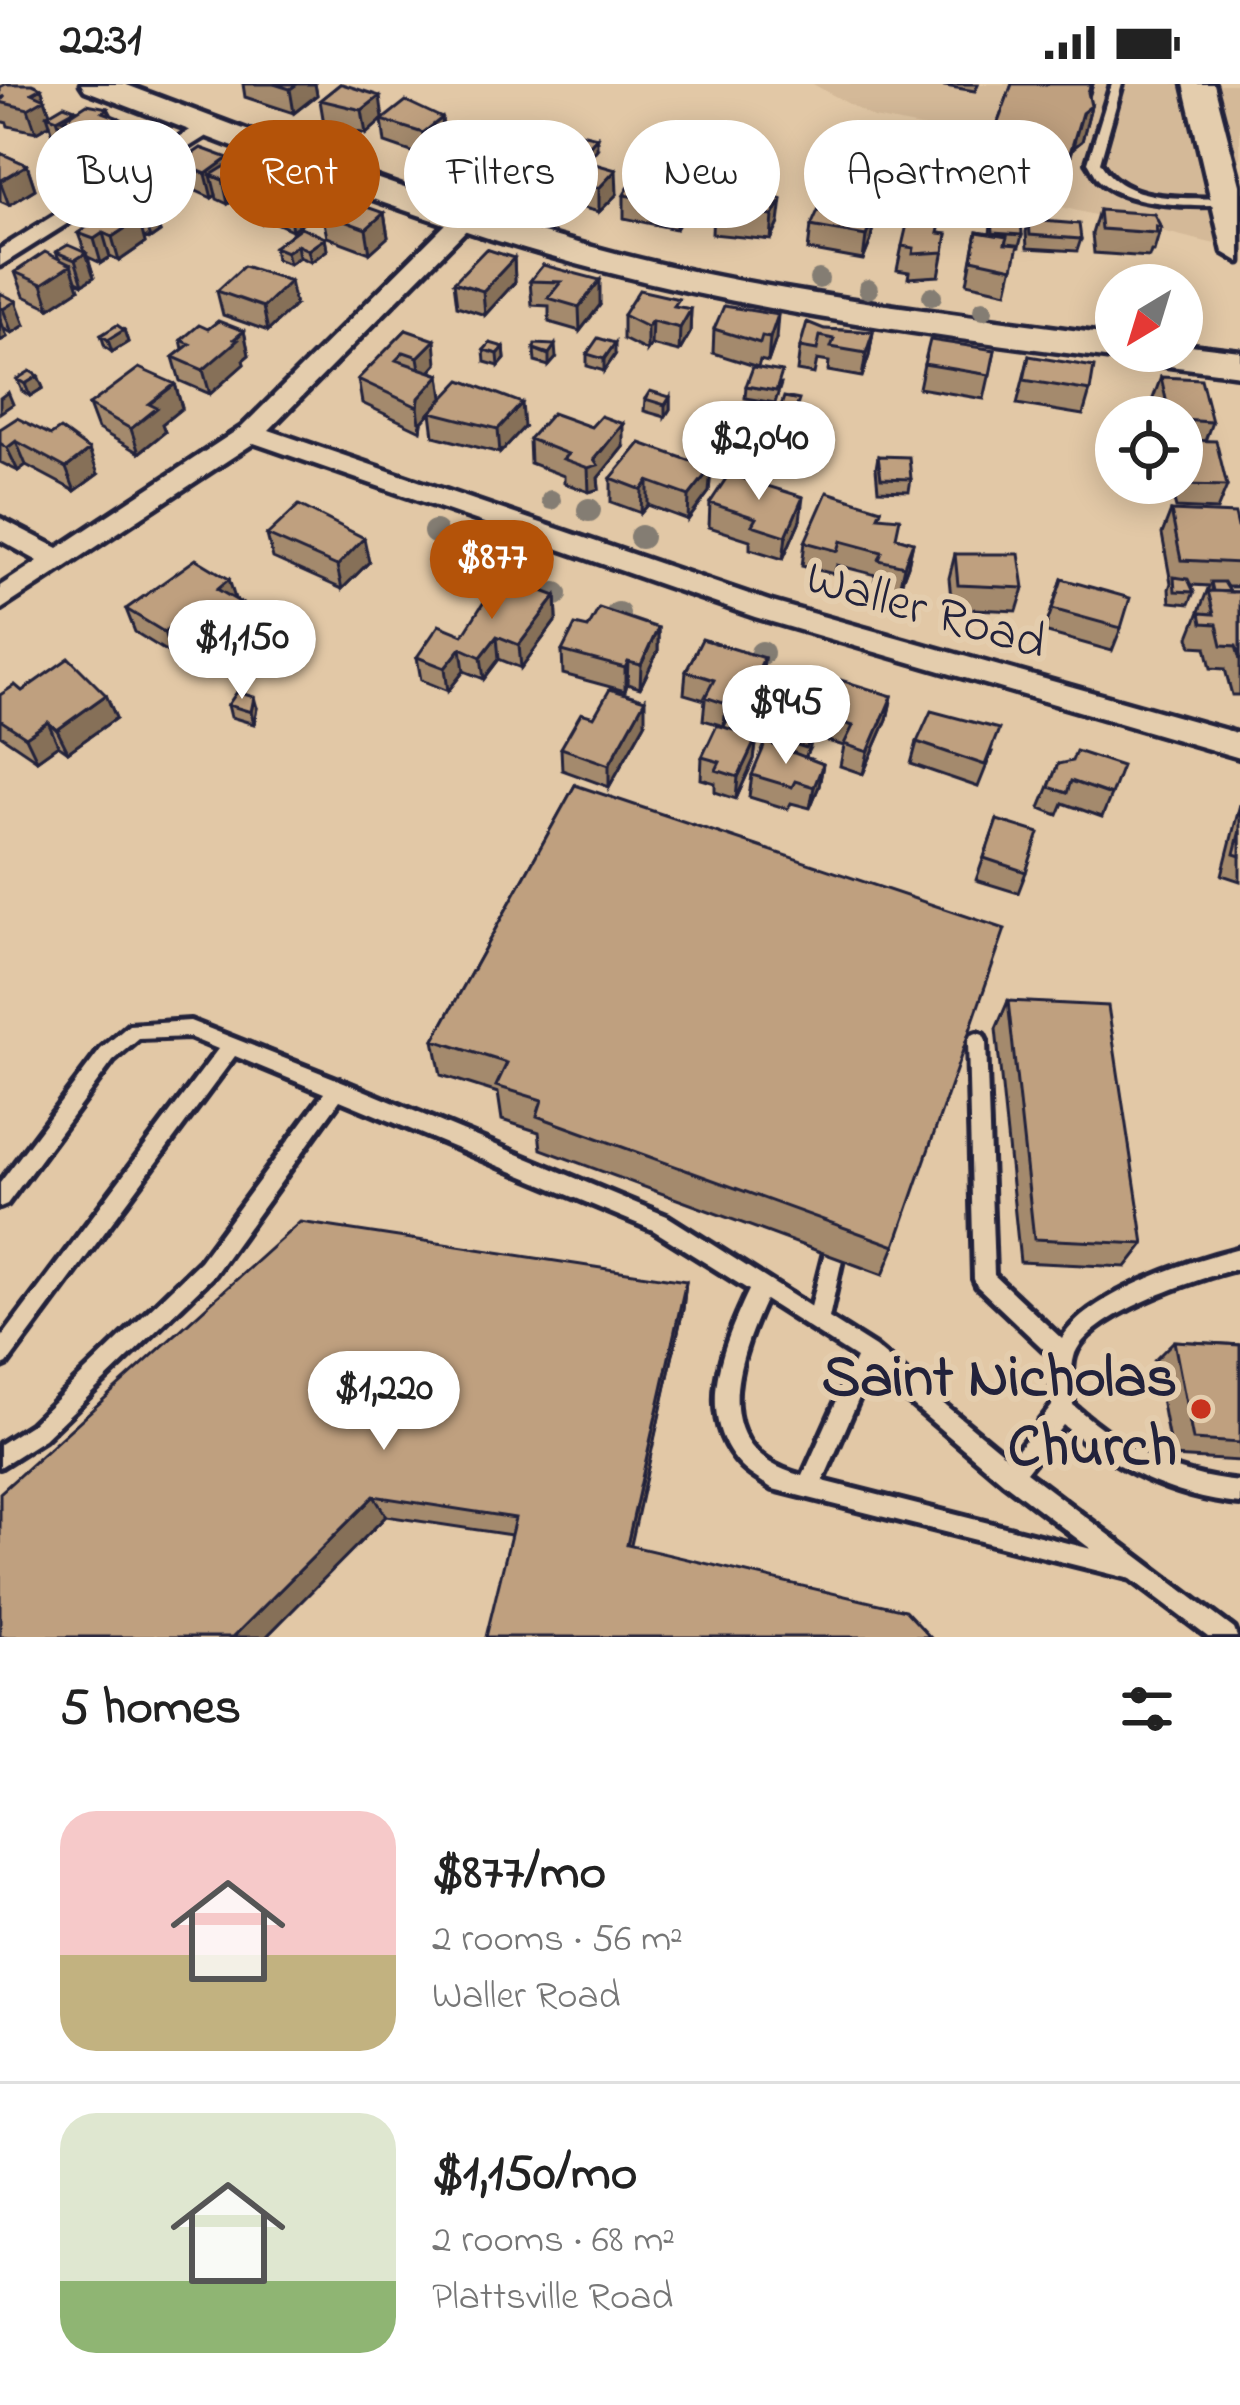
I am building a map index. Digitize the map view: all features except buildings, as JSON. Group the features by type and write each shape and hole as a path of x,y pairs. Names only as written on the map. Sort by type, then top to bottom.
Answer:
{"main road":[{"path":"96,84 404,196"},
{"path":"1198,84 1240,252"},
{"path":"495,228 724,288 1095,344"},
{"path":"1203,358 1240,363"}],"street":[{"path":"0,260 208,125"},
{"path":"0,600 250,433 455,228"},
{"name":"Waller Road","path":"250,433 765,610 1240,746"},
{"path":"0,528 59,561"}],"lane":[{"path":"1117,84 1094,162 1101,176 1133,192 1226,202"},
{"path":"0,1198 107,1055 136,1030 190,1029 659,1223 868,1354 1011,1474 1226,1637"},
{"path":"977,1042 984,1279 1064,1355"},
{"path":"0,1357 232,1045"},
{"path":"0,1456 38,1432 207,1268 338,1088"},
{"path":"818,1321 833,1256"},
{"path":"1011,1474 1062,1410 1064,1355 1079,1330 1163,1285 1240,1258"},
{"path":"762,1285 738,1335 726,1380 726,1418 736,1449 756,1470 808,1488 1135,1571"},
{"path":"808,1488 868,1354"},
{"path":"1062,1410 1114,1455 1155,1477 1202,1491 1240,1493"}],"shaded area":[{"path":"813,84 1240,84 1240,250 1073,210 1073,120 874,118"}],"place":[{"name":"Saint Nicholas Church","path":"1201,1409"}]}
